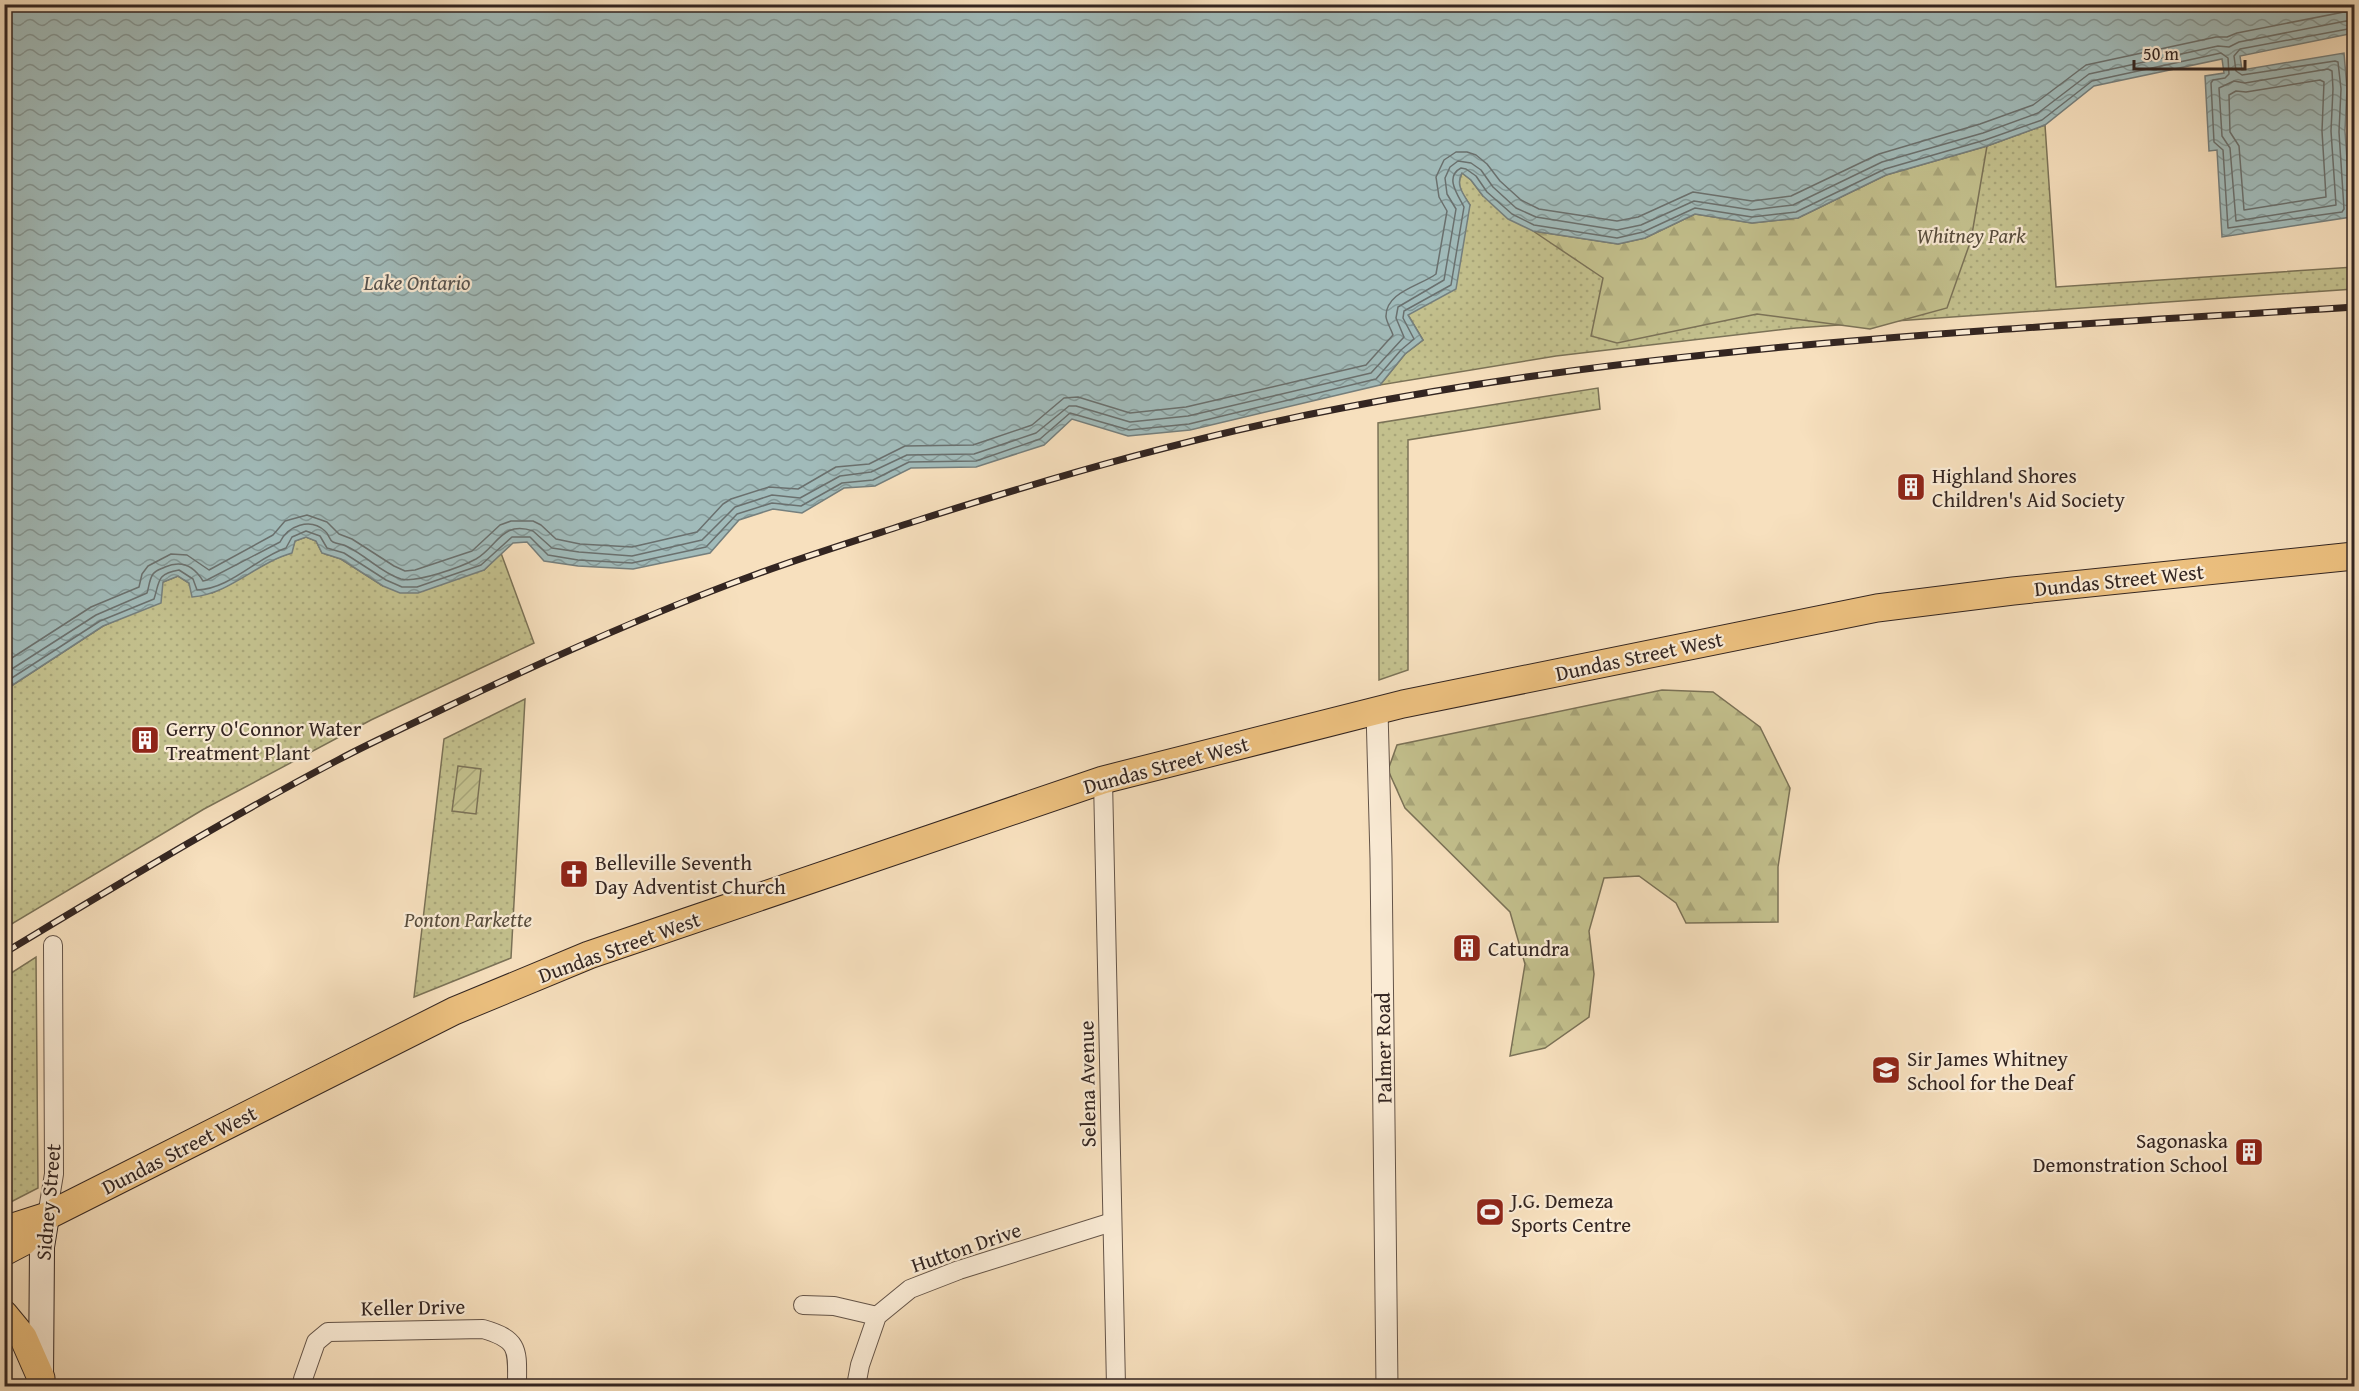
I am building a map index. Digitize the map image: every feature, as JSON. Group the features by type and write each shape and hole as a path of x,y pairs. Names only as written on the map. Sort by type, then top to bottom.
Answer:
{"main road":[{"name":"Dundas Street West","path":"4,1230 47,1216 454,1011 589,955 1103,780 1377,711 1877,608 2013,591 2355,556"},
{"name":"Dundas Street West","path":"4,1252 23,1242 47,1216"},
{"name":"Sidney Street","path":"41,1382 42,1247 47,1216"},
{"path":"4,1314 23,1338 41,1382"}],"street":[{"name":"Palmer Road","path":"1377,711 1381,858 1387,1386"},
{"name":"Selena Avenue","path":"1103,780 1116,1386"},
{"name":"Sidney Street","path":"47,1216 54,1174 53,945"},
{"name":"Hutton Drive","path":"877,1316 910,1289 959,1270 1112,1222"},
{"path":"803,1305 834,1306 877,1316 860,1365 856,1386"},
{"name":"Keller Drive","path":"303,1386 303,1379 316,1342 328,1332 483,1329 505,1335 517,1352 517,1386"}],"green space":[{"name":"Whitney Park","path":"2045,125 2056,287 2354,267 2354,289 1796,328 1556,356 1380,385 1405,354 1423,340 1408,315 1470,205 1459,182 1462,173 1471,180 1483,196 1695,214 1798,218 1886,175 1987,146"},
{"path":"1987,146 1971,240 1947,308 1870,329 1757,314 1617,343 1591,336 1603,278 1533,231 1618,244 1645,238 1695,214 1752,223 1798,218 1886,175"},
{"path":"1598,388 1600,409 1408,440 1408,670 1379,680 1378,423"},
{"path":"306,537 316,541 322,553 341,559 383,586 484,570 501,553 534,643 371,720 204,809 5,928 5,690 103,626 130,614 163,582 178,576 212,593 271,561 291,553 295,541"},
{"path":"1662,690 1713,692 1760,727 1790,788 1778,867 1778,922 1686,923 1676,903 1639,876 1604,878 1589,931 1594,974 1589,1017 1545,1048 1510,1056 1525,964 1510,912 1405,808 1388,770 1397,745"},
{"name":"Ponton Parkette","path":"525,699 511,958 414,997 444,739"},
{"path":"458,766 481,769 476,814 452,811"},
{"path":"36,957 38,1188 5,1205 5,977"}],"water":[{"name":"Lake Ontario","path":"5,4 2354,5 2354,36 2349,34 2240,56 2242,70 2344,53 2347,89 2345,131 2351,217 2222,237 2217,150 2209,151 2205,76 2224,73 2222,59 2094,86 2045,125 1987,146 1886,175 1798,218 1752,223 1695,214 1645,238 1618,244 1533,231 1508,219 1462,173 1460,186 1470,205 1456,289 1408,315 1423,340 1405,354 1380,385 1190,430 1128,436 1072,419 1044,445 976,467 911,468 875,486 844,488 802,513 773,509 739,520 710,553 633,569 578,566 544,561 527,542 513,543 484,570 418,593 400,593 383,586 341,559 322,553 316,541 306,537 295,541 292,553 206,595 192,597 189,583 178,576 163,582 161,603 103,626 5,690"}],"railway":[{"path":"4,953 211,830 338,760 601,636 798,560 974,503 1130,457 1342,408 1467,386 1593,368 1847,341 2354,307"}],"place":[{"name":"Highland Shores Children's Aid Society","path":"1911,487"},
{"name":"Gerry O'Connor Water Treatment Plant","path":"145,740"},
{"name":"Belleville Seventh Day Adventist Church","path":"574,874"},
{"name":"Catundra","path":"1467,948"},
{"name":"Sir James Whitney School for the Deaf","path":"1886,1070"},
{"name":"Sagonaska Demonstration School","path":"2249,1152"},
{"name":"J.G. Demeza Sports Centre","path":"1490,1212"}]}
